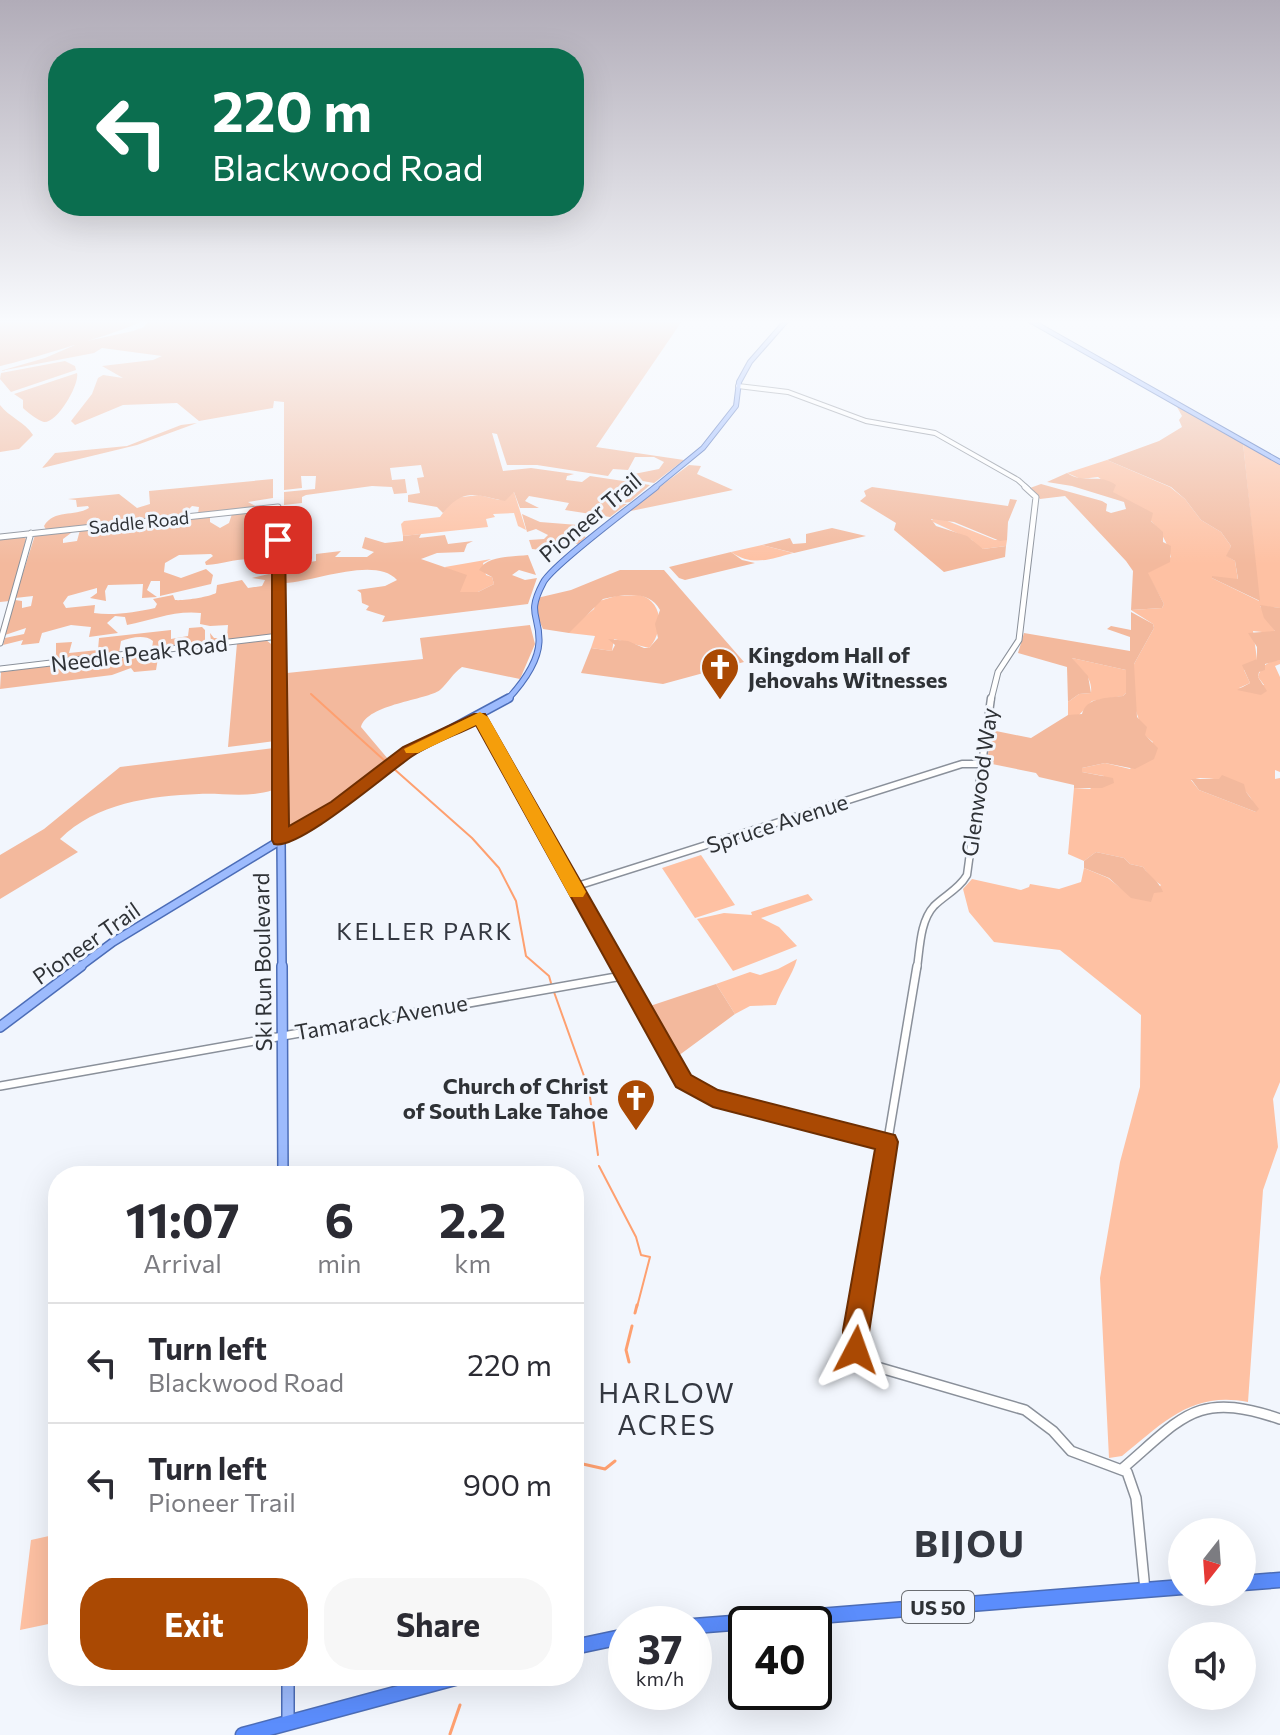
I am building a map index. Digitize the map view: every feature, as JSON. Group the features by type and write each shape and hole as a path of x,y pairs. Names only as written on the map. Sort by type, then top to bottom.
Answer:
{"highway":[{"path":"1256,1582 1280,1580"},
{"name":"US 50","path":"712,1625 1168,1588"},
{"path":"584,1645 608,1640"},
{"path":"243,1735 425,1686"}],"main road":[{"name":"Pioneer Trail","path":"0,1027 123,936 337,806 409,751 508,700 528,673 539,640 532,606 544,579 700,451 738,402"},
{"path":"1174,402 1280,462"},
{"name":"Ski Run Boulevard","path":"281,840 283,1166"},
{"path":"288,1686 288,1723"}],"street":[{"name":"Glenwood Way","path":"815,402 861,419 935,433 1018,480 1036,497 1019,640 995,679 966,879 938,900 925,920 855,1330 856,1350 868,1362 889,1372 1025,1410 1053,1431 1071,1451 1122,1469"},
{"name":"Saddle Road","path":"0,537 278,507"},
{"name":"Ski Run Boulevard","path":"278,507 281,840"},
{"path":"0,643 31,533"},
{"name":"Needle Peak Road","path":"0,668 279,636"},
{"path":"480,717 678,1075 690,1087 713,1098 887,1142"},
{"name":"Spruce Avenue","path":"574,887 962,764 981,764"},
{"name":"Tamarack Avenue","path":"0,1086 622,976"},
{"path":"1145,1590 1138,1567 1135,1489 1130,1476 1122,1469 1178,1424 1207,1408 1233,1406 1280,1419"}],"shaded area":[{"path":"23,402 67,402 50,421 44,422 23,408"},
{"path":"86,402 274,402 273,408 199,421 177,403 123,405 75,425 71,421"},
{"path":"284,402 627,402 596,447 684,460 654,483 631,479 634,474 659,469 664,462 654,457 635,457 628,470 613,469 608,476 537,465 507,465 497,434 492,433 503,471 531,468 574,474 567,476 566,480 582,482 590,476 650,485 630,502 622,503 630,497 619,494 618,504 627,504 610,517 565,510 569,503 529,496 525,501 539,508 520,508 514,492 505,501 478,495 464,496 443,513 437,507 408,502 408,495 420,493 417,478 424,477 421,465 390,468 392,480 405,479 407,493 394,494 392,487 372,486 306,495 302,497 302,503 284,505 284,492 315,489 316,476 301,476 302,488 284,490"},
{"path":"0,405 33,435 19,449 0,452"},
{"path":"1176,405 1243,443 1260,601 1212,578 1238,579 1235,561 1226,556 1231,546 1221,532 1201,520 1171,487 1107,460 1159,441 1182,427 1179,420 1182,416"},
{"path":"197,423 137,445 42,468 55,453 127,446 181,425"},
{"path":"1243,443 1280,464 1280,608 1260,606 1275,631 1253,631 1257,659 1244,670 1250,683 1239,688 1264,685 1258,677 1261,670 1269,663 1280,660 1280,664 1275,666 1280,677 1280,772 1275,770 1275,779 1280,778 1280,1082 1273,1099 1278,1147 1263,1190 1248,1402 1228,1400 1195,1405 1166,1421 1122,1456 1109,1458 1100,1278 1120,1162 1140,1087 1141,1015 1060,950 994,942 969,912 963,889 972,879 1021,890 1030,884 1059,889 1081,882 1084,868 1108,878 1128,894 1154,892 1161,885 1143,867 1130,864 1124,858 1096,852 1084,861 1068,854 1074,788 1090,789 1104,776 1082,772 1082,768 1105,763 1130,769 1153,742 1144,735 1134,705 1134,664 1154,628 1153,624 1131,610 1162,608 1164,604 1147,573 1171,557 1156,527 1141,512 1112,492 1113,488 1098,477 1081,479 1067,473 1107,460 1170,487 1185,499 1201,520 1221,532 1231,546 1227,556 1235,561 1238,580 1212,578 1259,601","holes":["1209,779 1243,789 1256,812 1199,790 1191,780"]},
{"path":"689,465 701,466 697,474 733,490 626,512"},
{"path":"1067,473 1079,478 1110,481 1116,485 1113,492 1153,513 1151,521 1163,532 1163,542 1171,546 1170,562 1148,573 1164,604 1162,608 1131,610 1133,571 1126,561 1065,496 1040,499 1030,488 1041,484 1102,501 1107,504 1106,511 1111,513 1126,509 1124,502 1072,486 1047,482"},
{"path":"273,479 273,498 248,502 259,508 198,514 199,507 192,506 187,511 193,515 46,530 44,526 53,517 89,508 77,507 76,500 68,499 119,494 137,508 150,504 149,491"},
{"path":"872,487 1008,506 1010,499 1017,500 1008,522 1007,540 1000,541 954,522 931,519 936,526 967,536 983,549 1006,546 1005,557 944,572 894,530 896,523 860,501 866,496 864,491"},
{"path":"514,492 526,530 518,526 514,513 493,514 495,517 486,519 488,527 403,536 401,524 404,521 440,517 454,498 479,495 499,500"},
{"path":"272,510 273,563 259,565 257,560 244,559 206,565 205,562 213,556 211,554 179,555 165,563 164,572 181,578 206,569 213,575 211,584 160,596 160,581 151,581 147,590 157,597 142,598 143,584 108,585 106,601 90,598 97,593 97,588 68,596 63,603 66,608 95,605 94,613 132,612 155,608 157,604 153,599 173,595 175,600 202,597 216,593 217,585 242,580 248,588 262,586 265,580 252,578 273,573 273,632 268,636 211,641 210,633 214,638 227,638 228,625 200,624 201,613 191,612 127,625 125,617 115,616 107,623 118,633 89,637 91,627 71,625 42,633 39,643 21,645 23,640 3,645 5,638 24,634 26,628 5,635 15,600 22,601 22,608 31,606 33,596 15,598 35,535 75,530 63,539 63,543 77,541 80,530 93,528 92,535 106,534 107,527 210,516 210,522 220,528 229,523 232,514 248,512 246,517 255,519 260,516 257,511"},
{"path":"522,514 540,522 578,525 572,533 586,537 578,544 560,542 550,551 532,549 529,540 544,539 548,535 536,529 527,532"},
{"path":"940,518 995,540 1007,540 1006,546 983,549 975,546 972,540 931,521"},
{"path":"832,528 866,536 794,553 762,545 790,538 793,544 806,543 806,534"},
{"path":"421,534 419,538 445,535 448,544 473,541 467,544 464,552 437,553 421,559 467,575 460,592 478,592 494,584 492,577 479,570 488,562 528,555 536,575 519,570 512,575 525,580 537,578 528,604 382,622 385,616 366,610 369,606 362,603 361,593 357,590 385,586 397,580 387,573 360,570 285,583 285,566 316,561 316,554 341,551 335,557 367,557 374,552 362,548 365,537 385,543 403,541 403,536"},
{"path":"23,536 26,539 10,601 0,602 0,538"},
{"path":"762,545 793,553 754,560 731,552"},
{"path":"731,552 742,560 755,563 685,580 669,567"},
{"path":"491,559 483,563 486,575 492,577 494,584 478,592 459,592 445,567"},
{"path":"620,570 664,570 744,662 663,684 581,673 591,648 612,651 615,645 608,639 649,648 658,638 655,624 660,610 655,603 642,596 603,599 569,633 543,629 536,614 537,598 571,590"},
{"path":"639,595 653,603 659,617 657,633 649,648 614,639 612,651 591,648 595,636 569,633 569,629 594,609 596,602 616,596"},
{"path":"1260,605 1280,608 1280,660 1265,664 1265,670 1259,672 1258,677 1267,691 1261,695 1237,690 1250,683 1242,665 1257,659 1257,647 1248,633 1275,631 1264,618"},
{"path":"1131,612 1153,624 1154,628 1134,664 1137,717 1147,727 1145,735 1158,748 1154,759 1135,769 1105,763 1082,768 1082,772 1113,778 1114,783 1102,788 1074,788 1074,785 1039,777 1036,773 987,763 991,730 1031,738 1068,715 1082,714 1093,701 1126,693 1126,670 1072,658 1088,676 1091,693 1079,694 1068,702 1067,667 1018,653 1024,633 1130,651 1130,637 1107,629 1111,626 1131,630"},
{"path":"530,625 535,644 520,679 462,667 433,694 374,713 361,727 388,759 333,804 295,825 289,824 287,673 423,659 420,638"},
{"path":"202,627 205,640 202,643 152,649 153,641 137,637 121,641 119,653 50,661 56,654 56,643 72,642 69,653 98,650 99,638 171,630 171,639 188,636 189,628"},
{"path":"266,640 275,647 275,741 228,747 237,643"},
{"path":"159,652 156,670 134,672 131,668 112,675 0,689 1,672"},
{"path":"1072,658 1126,670 1126,693 1092,701 1078,716 1068,715 1068,702 1079,694 1091,693 1088,677"},
{"path":"274,748 273,790 246,795 162,797 107,809 74,827 60,839 78,852 0,899 0,855 44,829 120,767"},
{"path":"1222,775 1244,784 1246,792 1259,809 1256,812 1199,790 1191,779 1219,779"},
{"path":"1096,852 1124,858 1130,864 1143,867 1163,892 1154,893 1151,902 1131,898 1109,878 1084,868 1084,861"},
{"path":"701,855 735,905 695,918 662,868"},
{"path":"808,894 813,900 761,918 779,927 797,946 733,971 697,919 724,913 752,915 751,912"},
{"path":"797,959 776,1005 750,1006 735,1014 716,984 750,972 760,975"},
{"path":"716,984 735,1014 674,1059 644,1008"},
{"path":"48,1536 48,1624 20,1630 31,1540"}],"waterway":[{"path":"311,694 385,761"},
{"path":"393,768 472,838 499,868 516,901 526,956 549,976 551,983"},
{"path":"554,992 589,1090 598,1155"},
{"path":"599,1166 636,1237 641,1255 650,1257 637,1307"},
{"path":"635,1313 637,1305"},
{"path":"629,1362 626,1350 632,1326"},
{"path":"584,1464 605,1469 615,1461"},
{"path":"450,1734 460,1705"}],"slow traffic":[{"path":"412,749 480,717 577,892"}],"place":[{"name":"Kingdom Hall of Jehovahs Witnesses","path":"720,701"},
{"name":"Church of Christ of South Lake Tahoe","path":"636,1132"}],"district":[{"name":"KELLER PARK","path":"425,930"},
{"name":"HARLOW ACRES","path":"667,1408"},
{"name":"BIJOU","path":"970,1542"}],"route":[{"path":"278,540 281,840 337,806 391,762 480,717 683,1081 713,1098 887,1142 855,1330 856,1350"}]}
